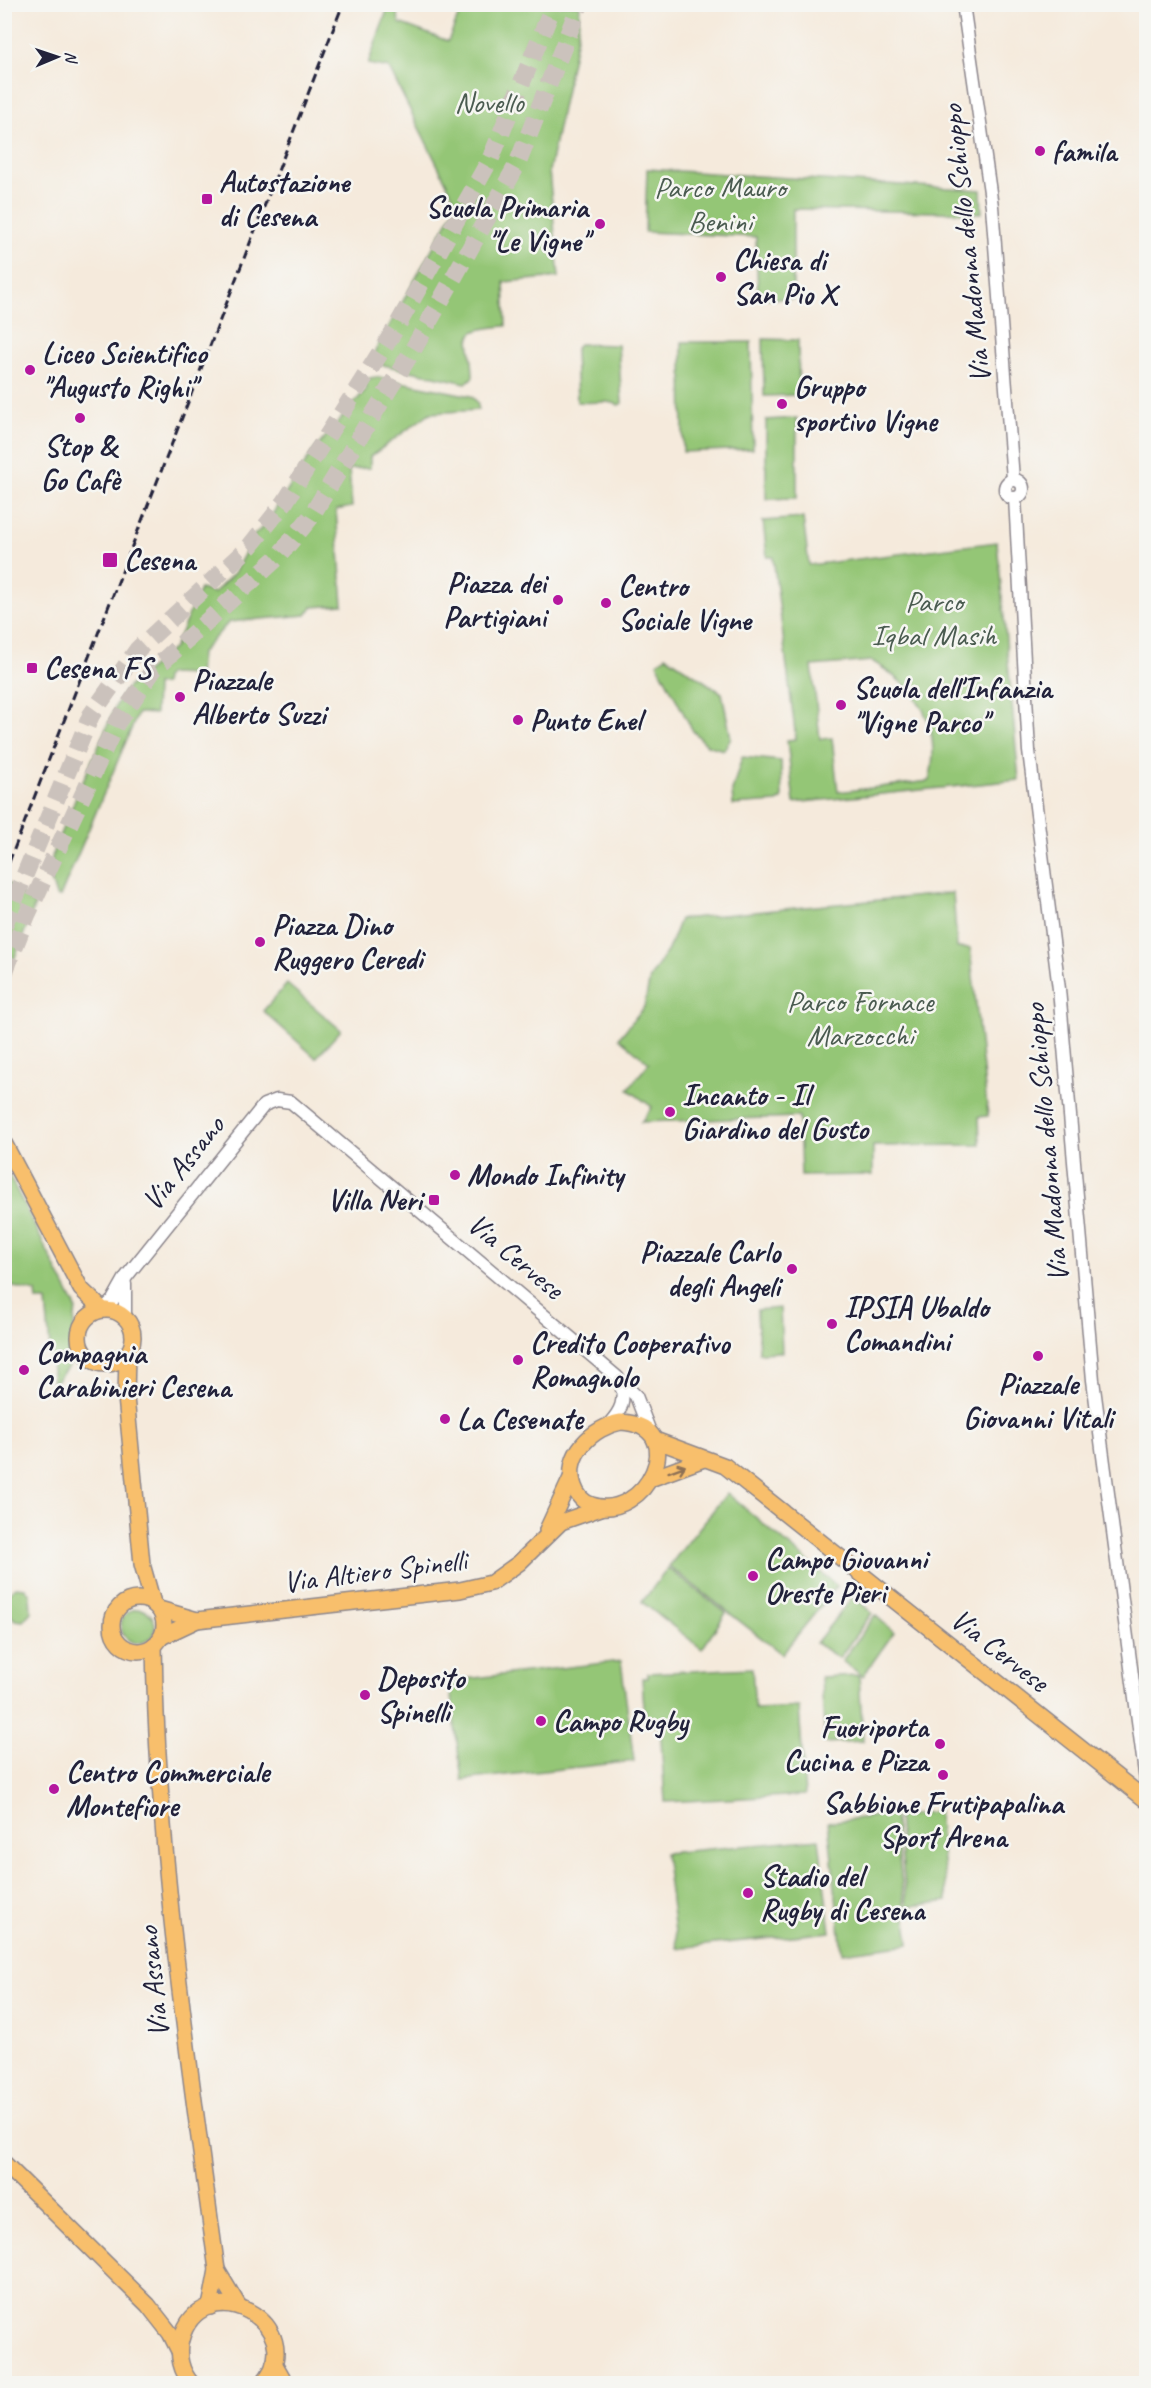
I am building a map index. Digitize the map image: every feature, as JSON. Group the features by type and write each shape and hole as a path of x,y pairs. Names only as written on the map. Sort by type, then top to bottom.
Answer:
{"main road":[{"path":"4,1143 81,1288 103,1310"},
{"path":"81,1288 83,1322 79,1335 81,1348 89,1358 103,1364 125,1389"},
{"path":"83,1322 95,1312 111,1310 125,1318 133,1335 127,1354 125,1389 142,1564 164,1623 158,1641 141,1651 126,1648 118,1642 112,1630 113,1616 134,1586 142,1564"},
{"path":"103,1364 112,1363 127,1354"},
{"path":"650,1479 658,1455 652,1436 633,1423 609,1424 592,1434 578,1450 571,1467 571,1478 577,1494 588,1504 601,1508 627,1501 650,1479 704,1460"},
{"name":"Via Cervese","path":"652,1436 704,1460 725,1466 1146,1800"},
{"name":"Via Altiero Spinelli","path":"543,1538 571,1478"},
{"name":"Via Altiero Spinelli","path":"158,1641 197,1620 460,1590 491,1583 519,1563 561,1522 601,1508"},
{"path":"122,1603 138,1598 156,1606"},
{"name":"Via Altiero Spinelli","path":"156,1606 197,1620"},
{"name":"Via Assano","path":"158,1641 155,1686 178,1977 217,2270 210,2307"},
{"name":"Via Assano","path":"126,1648 143,1666 155,1686"},
{"path":"5,2164 160,2318 179,2351"},
{"name":"Via Assano","path":"217,2270 238,2305"},
{"path":"192,2384 181,2366 179,2351 183,2334 193,2319 210,2307 238,2305 248,2309 265,2322 274,2342 274,2363 262,2384"},
{"path":"160,2318 193,2319"},
{"path":"274,2363 286,2384"}],"street":[{"name":"Via Madonna dello Schioppo","path":"963,4 992,206 1013,479 1007,482 1005,491 1008,496 1015,498 1029,751 1059,989 1093,1380 1146,1781"},
{"name":"Via Assano","path":"103,1310 113,1300 126,1277 264,1105 277,1100 291,1102"},
{"name":"Via Cervese","path":"291,1102 621,1382 641,1404 652,1436"},
{"path":"125,1318 126,1277"},
{"path":"609,1424 621,1411 624,1397 621,1382"}],"green space":[{"name":"Novello","path":"389,5 397,5 399,23 448,41 463,5 580,5 578,32 549,171 559,277 504,282 506,326 472,333 469,344 473,377 466,383 369,362 457,204 389,68 368,64"},
{"name":"Parco Mauro Benini","path":"647,169 981,190 982,213 793,209 793,299 758,298 756,237 645,232"},
{"path":"763,339 798,340 799,395 764,396"},
{"path":"682,342 751,342 753,449 683,452"},
{"path":"579,344 618,345 622,403 619,405 608,402 577,402 575,350"},
{"path":"376,377 471,396 477,402 479,410 430,413 370,457 370,468 349,469 352,507 336,510 343,605 312,607 306,615 229,622 201,653 199,675 169,674 164,684 156,685 155,714 138,713 60,897 56,896 49,873 54,848 117,703 127,688 174,648 200,589 214,593 234,573 255,534 266,524 311,454 367,388 363,384 370,378"},
{"path":"797,418 797,498 766,499 766,420"},
{"name":"Parco Iqbal Masih","path":"803,518 809,565 997,542 1019,780 794,803 787,740 796,739 773,557 767,557 763,521","holes":["872,661 889,672 914,697 930,726 933,743 929,781 838,792 832,738 820,739 812,666"]},
{"path":"666,656 722,693 731,738 724,750 707,745 693,731 657,663"},
{"path":"742,757 781,761 782,799 777,802 733,805 732,791"},
{"path":"7,882 35,905 5,983 4,888"},
{"name":"Parco Fornace Marzocchi","path":"953,893 957,948 970,948 988,1116 979,1117 980,1145 873,1146 873,1175 801,1176 799,1117 641,1122 652,1107 628,1089 649,1063 619,1038 644,1007 650,978 668,950 680,919"},
{"path":"287,984 341,1030 316,1058 263,1011"},
{"path":"4,1165 76,1308 73,1337 75,1353 69,1366 53,1384 46,1301 37,1301 36,1292 5,1285"},
{"path":"780,1308 782,1352 759,1353 757,1310"},
{"name":"Campo Giovanni Oreste Pieri","path":"727,1493 837,1586 782,1654 669,1566"},
{"path":"668,1568 726,1613 702,1649 642,1602"},
{"path":"16,1587 25,1588 30,1595 31,1612 23,1621 15,1620 8,1612 7,1594"},
{"path":"853,1596 872,1613 839,1658 816,1643"},
{"path":"138,1609 150,1614 155,1626 150,1638 138,1643 126,1638 121,1626 126,1614"},
{"path":"875,1615 894,1632 863,1676 842,1661"},
{"name":"Campo Rugby","path":"621,1661 634,1761 462,1780 449,1681"},
{"path":"752,1668 755,1709 799,1707 805,1795 665,1802 660,1725 645,1725 642,1678 648,1678 648,1673"},
{"path":"859,1675 863,1741 825,1743 821,1677"},
{"path":"938,1811 947,1901 907,1907 898,1817"},
{"path":"894,1814 909,1944 842,1953 828,1822"},
{"name":"Stadio del Rugby di Cesena","path":"819,1839 830,1932 677,1948 665,1853"}],"tunnel":[{"path":"4,925 91,715 138,649 250,546 285,502 396,328 491,158 554,4"},
{"path":"4,973 27,915 116,724 154,669 276,559 310,518 414,348 517,165 580,4"}],"railway":[{"path":"4,875 343,4"}],"place":[{"name":"famila","path":"1040,151"},
{"name":"Autostazione di Cesena","path":"207,199"},
{"name":"Scuola Primaria \"Le Vigne\"","path":"600,224"},
{"name":"Chiesa di San Pio X","path":"721,277"},
{"name":"Liceo Scientifico \"Augusto Righi\"","path":"30,370"},
{"name":"Gruppo sportivo Vigne","path":"782,404"},
{"name":"Stop & Go Cafè","path":"80,418"},
{"name":"Cesena","path":"110,560"},
{"name":"Piazza dei Partigiani","path":"558,600"},
{"name":"Centro Sociale Vigne","path":"606,603"},
{"name":"Cesena FS","path":"32,668"},
{"name":"Piazzale Alberto Suzzi","path":"180,697"},
{"name":"Scuola dell'Infanzia \"Vigne Parco\"","path":"841,705"},
{"name":"Punto Enel","path":"518,720"},
{"name":"Piazza Dino Ruggero Ceredi","path":"260,942"},
{"name":"Incanto - Il Giardino del Gusto","path":"670,1112"},
{"name":"Mondo Infinity","path":"455,1175"},
{"name":"Villa Neri","path":"434,1200"},
{"name":"Piazzale Carlo degli Angeli","path":"792,1269"},
{"name":"IPSIA Ubaldo Comandini","path":"832,1324"},
{"name":"Piazzale Giovanni Vitali","path":"1038,1356"},
{"name":"Credito Cooperativo Romagnolo","path":"518,1360"},
{"name":"Compagnia Carabinieri Cesena","path":"24,1370"},
{"name":"La Cesenate","path":"445,1419"},
{"name":"Campo Giovanni Oreste Pieri","path":"753,1576"},
{"name":"Deposito Spinelli","path":"365,1695"},
{"name":"Campo Rugby","path":"541,1721"},
{"name":"Fuoriporta Cucina e Pizza","path":"940,1744"},
{"name":"Sabbione Frutipapalina Sport Arena","path":"943,1775"},
{"name":"Centro Commerciale Montefiore","path":"54,1789"},
{"name":"Stadio del Rugby di Cesena","path":"748,1893"}]}
